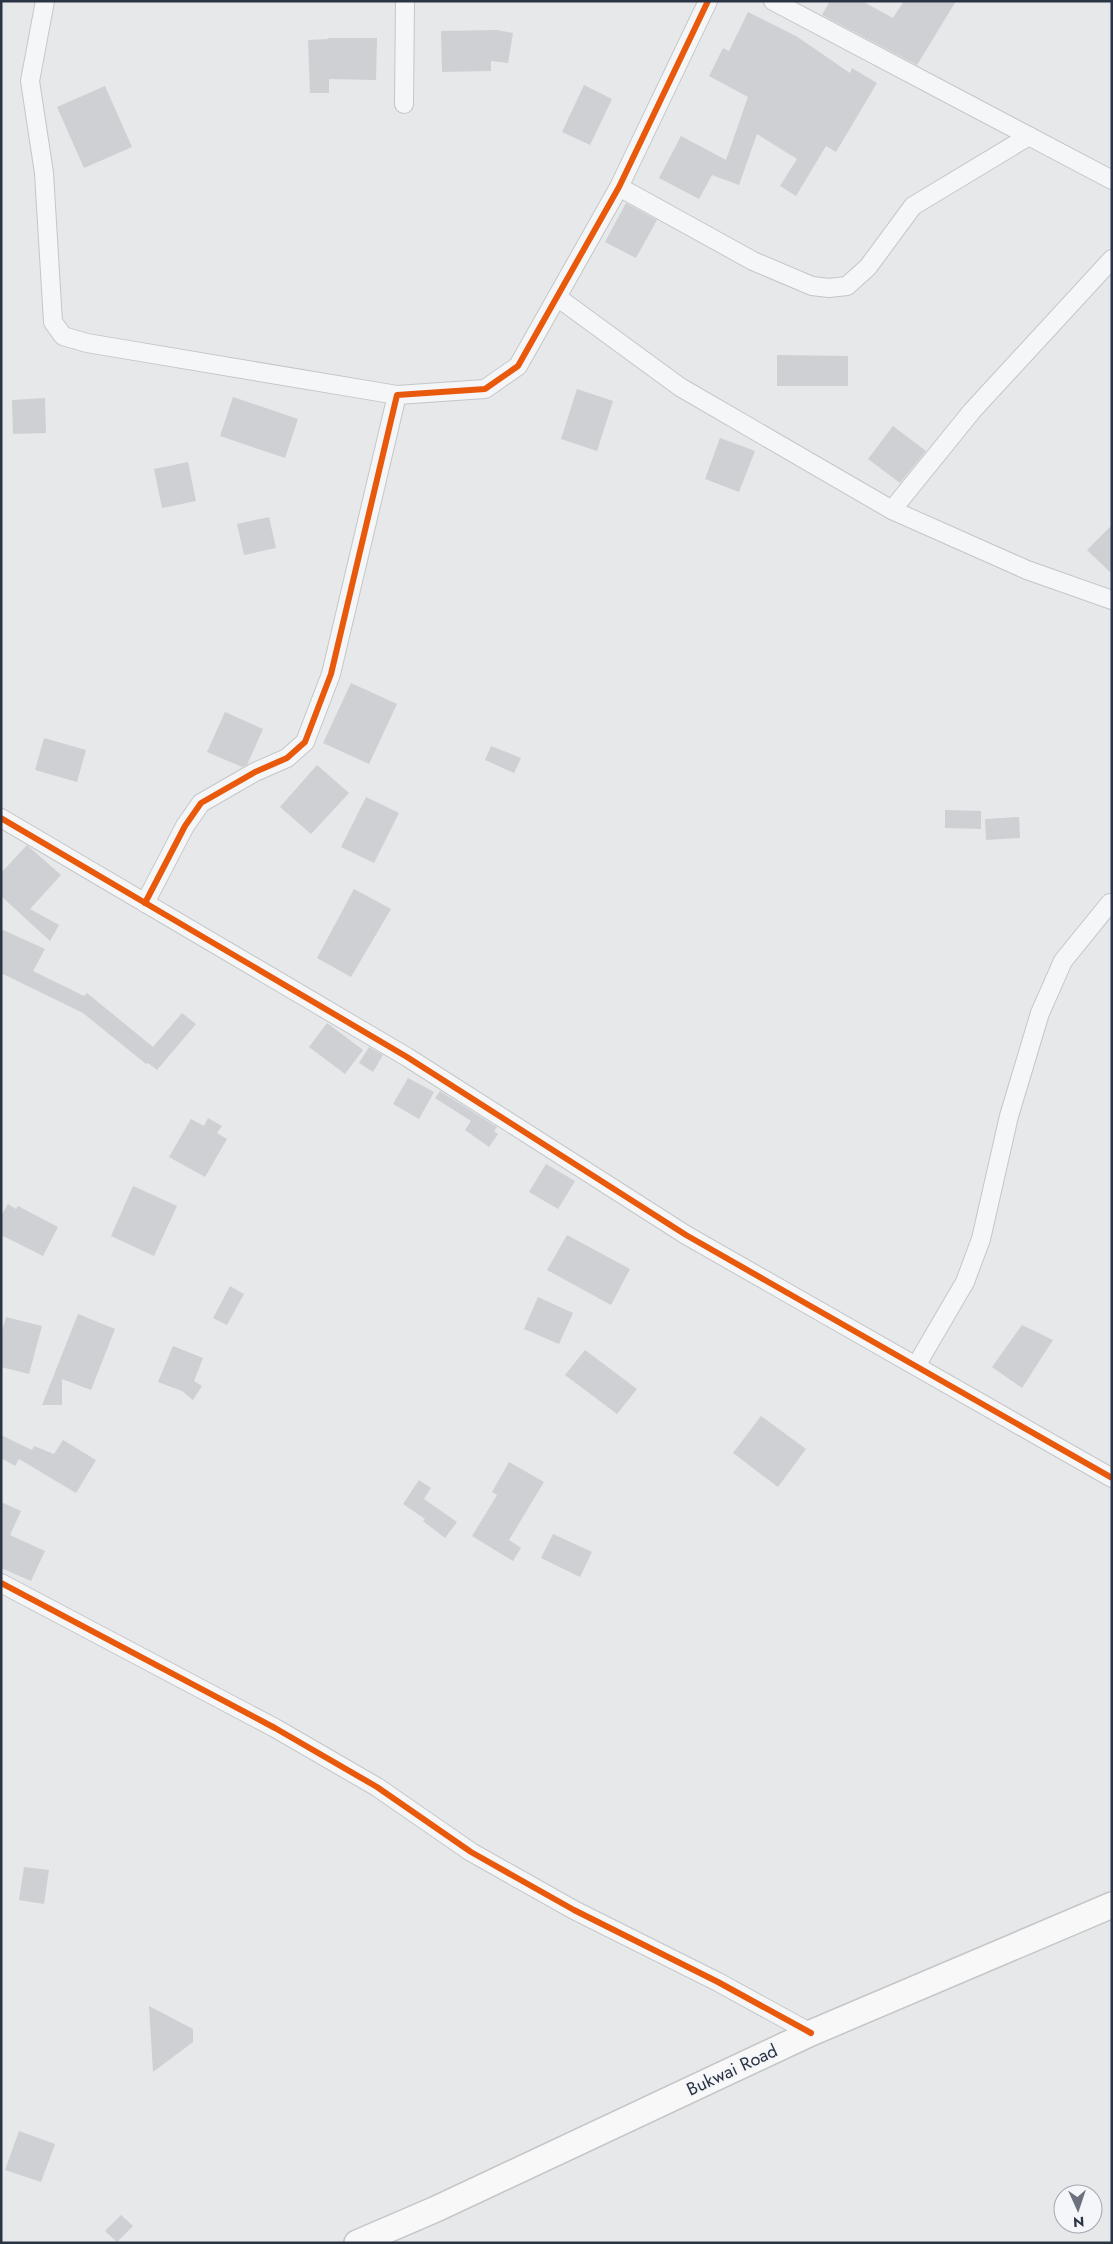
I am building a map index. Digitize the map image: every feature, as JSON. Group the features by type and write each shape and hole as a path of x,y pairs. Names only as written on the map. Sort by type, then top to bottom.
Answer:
{"street":[{"path":"45,1 30,81 44,173 53,322 64,336 87,343 397,395 485,389 518,366 620,187 708,1"},
{"path":"404,1 404,104"},
{"path":"773,1 1112,180"},
{"path":"620,187 762,264 812,286 829,288 847,286 868,267 913,206 1029,136"},
{"path":"892,510 972,411 1112,260"},
{"path":"557,297 680,387 892,510 1027,570 1112,600"},
{"path":"145,903 185,826 201,803 255,772 287,758 304,742 331,674 397,395"},
{"path":"1,818 407,1058 686,1235 1112,1478"},
{"path":"916,1366 965,1282 981,1239 1009,1116 1040,1013 1063,961 1110,903"},
{"path":"1,1583 275,1728 377,1787 471,1852 574,1910 718,1982 811,2033"},
{"name":"Bukwai Road","path":"357,2243 436,2209 811,2033 1112,1905"}],"building":[{"path":"830,1 862,1 893,18 904,1 956,1 917,65 822,15"},
{"path":"748,12 796,36 850,73 852,68 877,83 836,152 826,146 796,196 780,186 797,159 757,134 739,185 712,175 699,199 659,178 681,136 726,160 748,97 709,76 723,48 729,51"},
{"path":"497,30 513,33 508,63 491,61 491,71 442,72 441,31"},
{"path":"377,38 376,80 329,79 329,93 310,93 308,40"},
{"path":"584,85 612,99 590,145 562,132"},
{"path":"105,86 132,147 84,168 57,107"},
{"path":"626,203 657,220 636,258 605,242"},
{"path":"777,355 848,356 848,386 777,386"},
{"path":"577,389 613,401 597,451 561,439"},
{"path":"233,397 298,419 285,458 220,436"},
{"path":"45,398 46,433 13,434 12,400"},
{"path":"893,426 926,451 900,483 868,459"},
{"path":"720,438 755,451 739,492 705,479"},
{"path":"188,462 196,501 162,508 154,469"},
{"path":"269,517 276,548 244,555 237,524"},
{"path":"1112,525 1112,574 1087,550"},
{"path":"351,683 397,704 369,764 323,743"},
{"path":"225,712 263,729 247,765 242,767 207,752"},
{"path":"44,738 86,750 77,782 35,770"},
{"path":"491,746 521,758 514,773 485,760"},
{"path":"317,765 349,793 311,834 280,807"},
{"path":"366,797 399,813 374,863 341,847"},
{"path":"945,810 981,811 981,829 945,828"},
{"path":"1019,817 1020,838 986,840 985,819"},
{"path":"27,845 61,875 30,909 59,925 50,941 1,896 1,873"},
{"path":"354,889 391,909 351,977 317,958"},
{"path":"1,929 45,949 33,971 84,996 87,993 153,1047 182,1013 196,1024 157,1070 148,1063 146,1064 83,1013 1,973"},
{"path":"327,1023 363,1050 345,1074 309,1047"},
{"path":"369,1047 383,1055 373,1072 359,1063"},
{"path":"408,1078 434,1092 419,1119 393,1104"},
{"path":"440,1091 497,1127 494,1131 498,1134 489,1147 465,1130 471,1121 435,1098"},
{"path":"208,1118 222,1126 217,1133 227,1139 205,1177 169,1157 191,1119 204,1126"},
{"path":"546,1164 575,1181 558,1209 529,1192"},
{"path":"133,1186 177,1206 154,1256 111,1236"},
{"path":"8,1204 16,1209 18,1206 58,1227 43,1256 1,1235 1,1216"},
{"path":"567,1235 630,1269 611,1305 547,1270"},
{"path":"230,1286 244,1294 227,1325 213,1318"},
{"path":"538,1297 573,1313 559,1344 524,1329"},
{"path":"78,1314 115,1329 91,1390 62,1379 62,1405 42,1405"},
{"path":"6,1317 42,1326 29,1374 1,1367 1,1335"},
{"path":"1022,1325 1053,1340 1022,1388 992,1367"},
{"path":"173,1346 203,1358 194,1381 202,1386 193,1400 182,1391 158,1382"},
{"path":"585,1350 637,1389 617,1414 565,1375"},
{"path":"761,1416 806,1449 778,1487 733,1453"},
{"path":"1,1435 32,1450 34,1446 54,1454 63,1440 96,1460 76,1493 19,1459 15,1466 1,1458"},
{"path":"509,1462 544,1482 509,1540 521,1548 513,1561 472,1536 497,1495 492,1492"},
{"path":"419,1480 431,1488 424,1499 457,1522 445,1538 423,1521 425,1519 403,1504"},
{"path":"1,1502 21,1511 10,1535 45,1551 31,1581 1,1568"},
{"path":"553,1534 592,1552 580,1577 541,1558"},
{"path":"24,1867 49,1870 44,1904 19,1900"},
{"path":"149,2006 193,2029 193,2042 153,2072"},
{"path":"19,2131 55,2144 41,2182 5,2170"},
{"path":"121,2215 133,2226 117,2242 105,2231"}],"cycle path":[{"path":"145,903 185,826 201,803 255,772 287,758 305,742 331,674 397,395 485,389 518,366 619,187 708,1"},
{"path":"1,818 407,1057 686,1235 1112,1478"},
{"path":"1,1583 275,1728 377,1787 471,1852 574,1910 718,1982 811,2033"}]}
